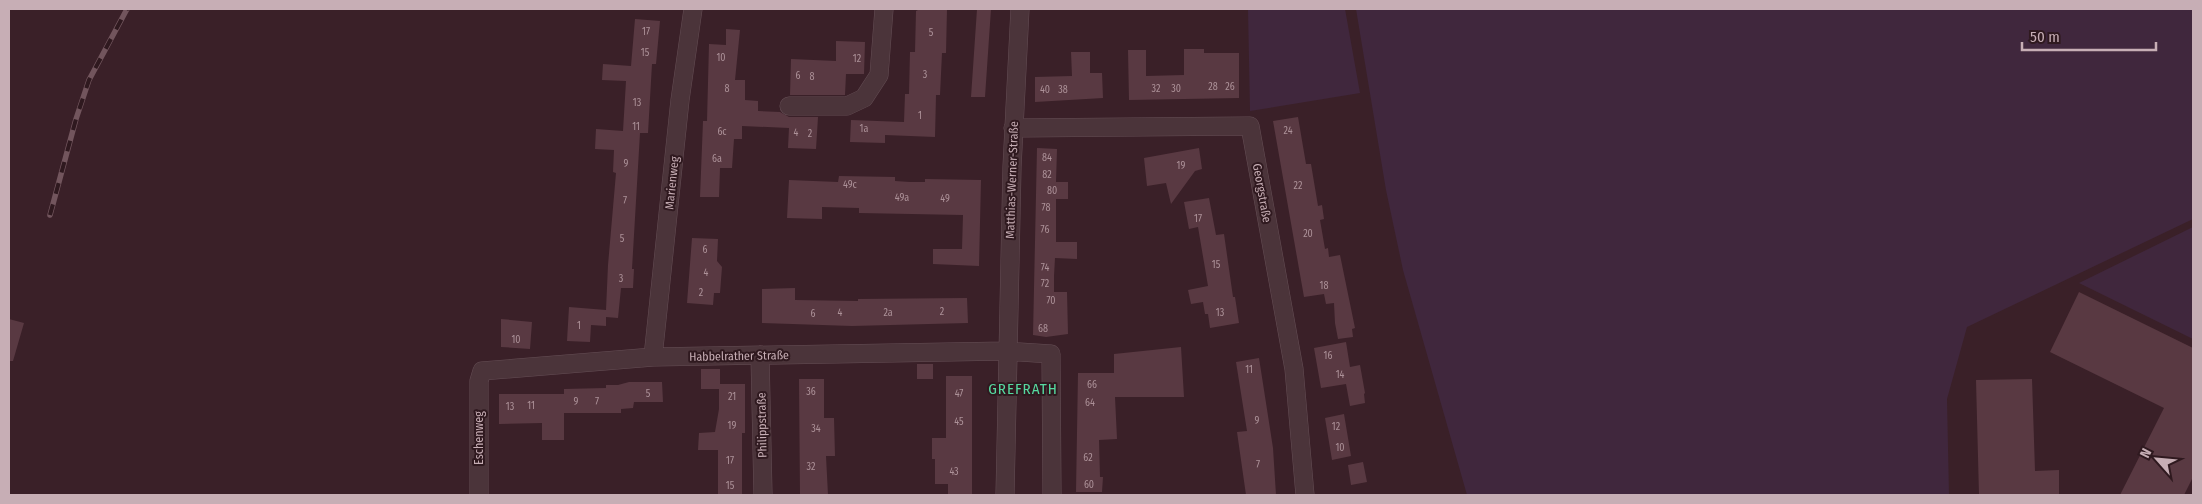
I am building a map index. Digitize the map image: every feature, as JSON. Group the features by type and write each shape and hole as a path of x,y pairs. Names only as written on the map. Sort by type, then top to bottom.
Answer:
{"street":[{"name":"Marienweg","path":"653,357 680,100 693,9"},
{"path":"789,106 847,106 864,98 879,75 884,9"},
{"name":"Matthias-Werner-Straße","path":"1005,495 1006,351 1013,128 1020,9"},
{"name":"Georgstraße","path":"1013,128 1250,126 1294,369 1305,495"},
{"name":"Habbelrather Straße","path":"479,381 482,371 653,357 1006,351"},
{"path":"1006,351 1051,354 1052,495"},
{"name":"Philippstraße","path":"760,355 763,495"},
{"name":"Eschenweg","path":"478,495 479,381"}],"shaded area":[{"path":"1248,9 1345,9 1360,93 1250,111"},
{"path":"1356,9 2193,9 2193,219 1967,327 1947,399 1949,495 1467,495 1403,270 1386,190"},
{"path":"2193,227 2193,339 2079,283"}],"building":[{"path":"920,9 947,9 946,53 942,53 940,95 936,95 935,137 885,135 885,143 850,142 851,120 904,122 905,94 909,94 910,52 915,52 916,11"},
{"path":"977,9 991,9 985,97 971,97"},
{"path":"635,19 660,21 656,64 652,64 648,133 640,133 632,269 634,269 633,288 621,288 618,318 606,317 606,326 591,325 590,342 567,341 569,307 606,310 616,173 613,172 614,150 595,149 596,129 623,131 626,81 602,80 603,64 631,66"},
{"path":"726,29 740,30 735,80 745,80 745,100 758,101 758,111 780,112 789,117 818,117 816,149 788,148 789,128 742,126 742,139 734,139 732,168 720,168 719,197 700,197 703,121 707,121 709,44 726,45"},
{"path":"836,41 865,42 864,74 846,74 845,95 790,95 791,59 836,61"},
{"path":"1184,49 1204,49 1204,53 1239,53 1239,98 1129,100 1128,50 1146,50 1146,76 1184,75"},
{"path":"1071,52 1090,52 1090,73 1102,73 1103,98 1035,102 1035,77 1072,76"},
{"path":"1298,117 1306,164 1311,164 1318,206 1322,205 1324,219 1320,220 1325,249 1328,248 1329,257 1340,255 1355,328 1352,329 1353,337 1338,339 1334,303 1326,304 1324,294 1304,297 1273,121"},
{"path":"1037,148 1057,149 1056,182 1068,182 1068,199 1056,199 1056,242 1077,242 1077,259 1055,258 1054,292 1067,292 1068,334 1046,337 1033,335"},
{"path":"1199,148 1202,169 1195,171 1171,204 1166,183 1147,186 1144,158"},
{"path":"839,176 895,177 895,181 910,182 925,182 925,179 981,180 979,266 933,264 933,249 962,249 963,215 859,213 859,208 822,207 822,219 787,218 789,180 838,182"},
{"path":"1209,198 1216,235 1224,234 1233,297 1235,297 1239,323 1210,328 1208,314 1205,314 1203,302 1191,304 1188,290 1208,286 1198,227 1189,229 1184,202"},
{"path":"692,238 718,239 717,261 722,267 720,293 714,293 713,305 687,303"},
{"path":"795,288 795,300 858,301 858,299 967,298 968,323 852,326 762,323 762,289"},
{"path":"2079,292 2193,348 2193,477 2184,495 2120,495 2164,408 2050,352"},
{"path":"9,319 24,323 13,361 9,361"},
{"path":"501,319 532,322 530,349 501,347"},
{"path":"1346,342 1350,367 1360,365 1365,393 1365,403 1350,406 1346,384 1321,388 1314,348"},
{"path":"1181,347 1184,397 1115,397 1117,439 1099,440 1100,477 1103,477 1102,492 1076,492 1078,373 1114,373 1114,354"},
{"path":"1259,358 1273,448 1276,495 1246,495 1237,432 1247,431 1236,362"},
{"path":"917,364 933,364 933,379 917,379"},
{"path":"701,369 720,369 720,384 745,384 745,433 742,433 742,495 718,495 718,450 698,450 699,433 715,432 719,409 719,389 701,389"},
{"path":"946,376 972,376 972,495 948,495 948,484 935,484 935,459 932,459 932,438 946,438"},
{"path":"799,379 824,379 824,418 834,418 835,456 826,456 828,495 800,495"},
{"path":"2032,379 2035,471 2059,470 2059,495 1979,495 1976,380"},
{"path":"629,382 662,382 663,402 634,402 633,408 621,409 621,413 564,413 564,440 542,440 542,423 499,424 499,394 564,394 564,389 606,388 606,385 618,385"},
{"path":"1344,414 1351,456 1332,460 1325,418"},
{"path":"1363,462 1367,482 1351,485 1348,465"}],"railway":[{"path":"50,215 76,119 89,80 127,9"}],"district":[{"name":"GREFRATH","path":"1023,389"}]}
